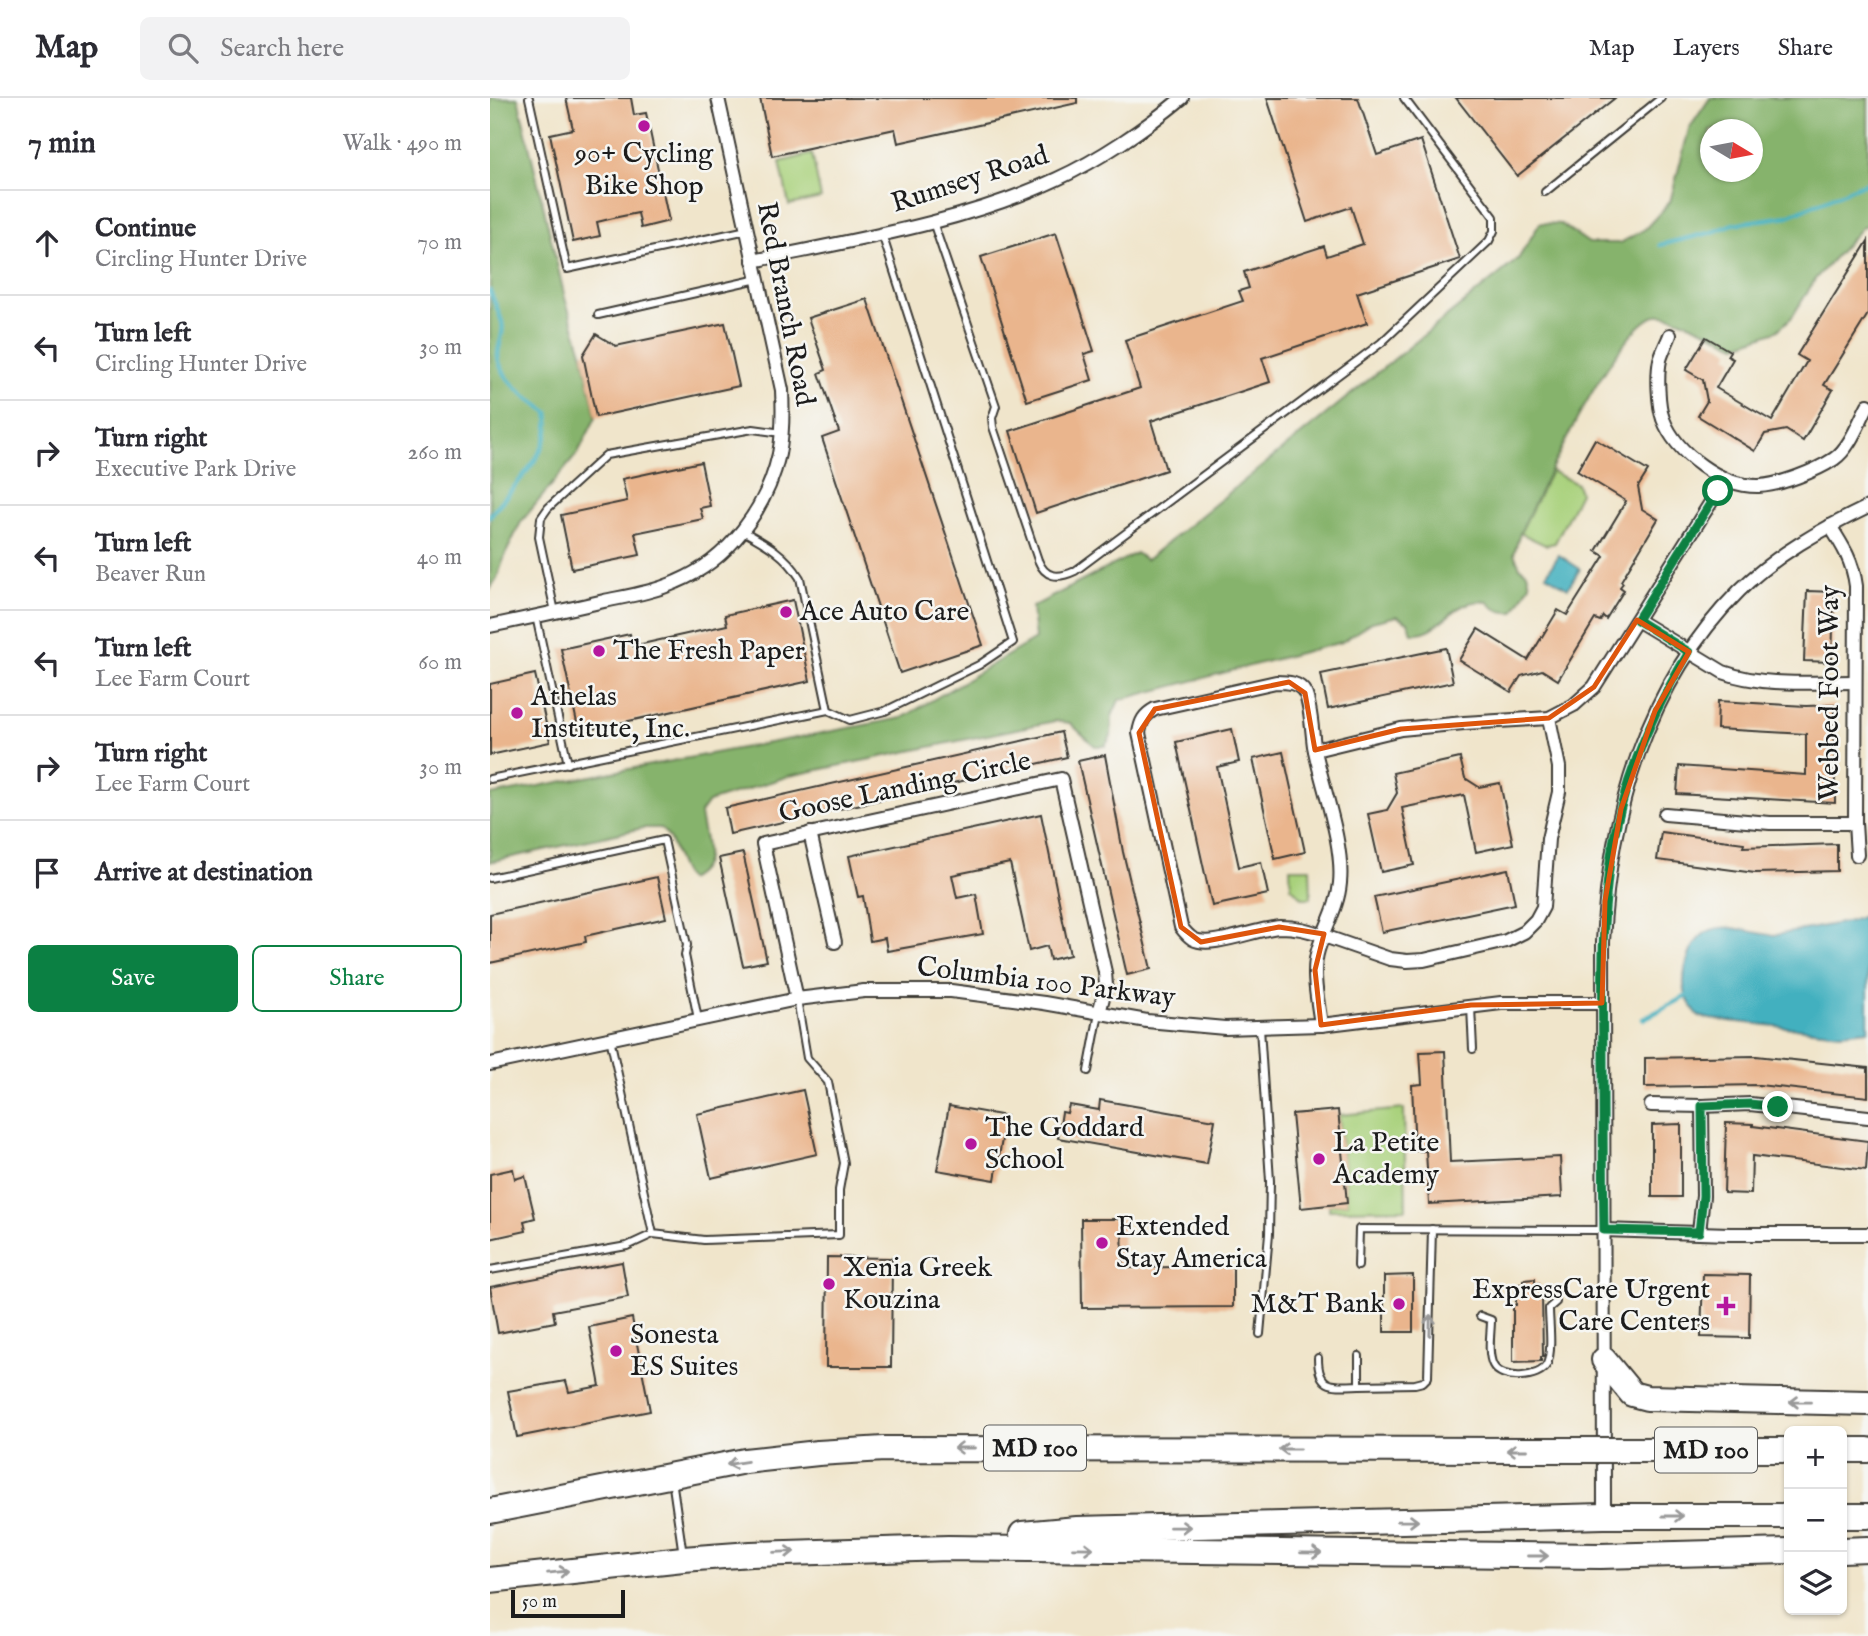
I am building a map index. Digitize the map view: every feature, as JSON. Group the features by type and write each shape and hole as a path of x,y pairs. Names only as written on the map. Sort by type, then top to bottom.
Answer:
{"highway":[{"path":"1604,1360 1632,1394 1647,1398 1868,1403"},
{"name":"MD 100","path":"490,1511 745,1461 884,1449 1784,1450"},
{"path":"1847,1450 1868,1450"},
{"path":"490,1580 683,1559 819,1551 1077,1529 1604,1516 1784,1516"},
{"path":"1847,1516 1868,1516"},
{"path":"819,1551 1076,1548 1600,1556 1784,1551"},
{"path":"1847,1550 1868,1549"}],"street":[{"name":"Red Branch Road","path":"490,626 645,592 676,582 714,558 743,531 761,505 779,454 782,390 718,98"},
{"name":"Rumsey Road","path":"753,261 882,234 1020,195 1058,179 1094,159 1182,98"},
{"path":"1670,335 1660,359 1659,370 1663,418 1684,450 1710,472 1739,484 1759,486 1781,482 1835,458 1849,442 1868,405"},
{"path":"1315,750 1401,729 1549,718 1574,705 1594,687 1718,491 1721,477"},
{"path":"1604,1516 1602,1003 1605,901 1621,808 1630,775 1655,711 1689,652 1716,616 1741,589 1798,545 1868,507"},
{"name":"Webbed Foot Way","path":"1830,526 1848,554 1854,570 1857,855"},
{"path":"1637,620 1723,672 1756,681 1854,682"},
{"path":"1321,1025 1315,970 1318,951 1324,936 1335,908 1340,883 1340,855 1315,750 1305,693 1289,682 1276,682 1147,713 1141,722 1139,733 1181,927 1186,934 1193,939 1210,942 1279,927 1297,928 1324,936 1390,959 1416,960 1506,941 1524,932 1544,908 1548,839 1559,792 1559,767 1549,718"},
{"name":"Goose Landing Circle","path":"797,999 763,844 1061,779 1105,972 1106,986 1099,1013"},
{"name":"Webbed Foot Way","path":"1665,814 1770,823 1855,823"},
{"path":"810,833 835,942"},
{"name":"Columbia 100 Parkway","path":"490,1064 797,999 864,991 951,991 1188,1026 1261,1028 1321,1025 1471,1005 1602,1003"},
{"path":"1651,1105 1750,1104 1868,1117"},
{"path":"1699,1232 1703,1196 1702,1106"},
{"path":"1604,1230 1868,1234"}],"lane":[{"path":"529,98 567,268 747,230"},
{"path":"933,221 996,406 992,418 993,427 1041,569 1047,574 1064,576 1075,571 1381,343 1489,241 1494,231 1494,217 1404,98"},
{"path":"1545,192 1661,98"},
{"path":"490,779 828,710 850,720 885,711 979,665 1013,642 882,234"},
{"path":"598,315 758,279"},
{"path":"555,612 539,537 541,518 548,508 606,455 753,429 782,433"},
{"path":"743,531 774,548 791,564 800,578 828,710"},
{"path":"536,616 568,764"},
{"path":"490,878 664,840 688,945 685,955 698,1019"},
{"path":"490,1270 627,1246 653,1234 704,1240 839,1235 839,1190 844,1163 828,1083 807,1058 797,999"},
{"path":"1471,1005 1473,1049"},
{"path":"1088,1071 1099,1013"},
{"path":"1261,1028 1270,1181 1269,1234 1261,1334"},
{"path":"610,1038 653,1234"},
{"path":"1359,1266 1359,1229 1604,1230"},
{"path":"1318,1358 1320,1377 1324,1381 1341,1386 1415,1384 1428,1377 1432,1230"},
{"path":"1480,1316 1491,1320 1492,1364 1496,1369 1512,1375 1534,1374 1542,1371 1548,1361 1549,1308 1556,1302"},
{"path":"1359,1356 1359,1385"},
{"path":"672,1474 683,1559"}],"highlighted area":[{"path":"1637,620 1689,652 1655,711 1621,809 1605,901 1602,1003 1471,1005 1321,1025 1315,970 1324,934 1279,927 1201,942 1181,927 1139,733 1155,709 1289,682 1305,693 1315,750 1401,729 1549,718 1594,687"}],"green space":[{"path":"490,98 518,98 596,417 578,453 521,522 490,589"},
{"path":"1710,98 1868,98 1868,224 1861,228 1816,278 1792,317 1777,331 1737,345 1664,315 1658,315 1641,325 1601,377 1520,533 1514,554 1520,567 1527,572 1530,584 1514,612 1500,611 1488,602 1476,602 1456,610 1422,633 1412,633 1408,622 1397,616 1372,622 1342,642 1119,700 1112,716 1111,736 1105,746 1095,746 1070,723 1055,721 789,776 708,802 700,813 706,859 697,874 688,880 669,839 660,828 643,828 490,862 490,795 902,718 1035,639 1032,607 1136,553 1146,560 1518,259 1540,223 1561,224 1589,243 1620,243 1645,229 1670,202 1689,129"},
{"path":"812,154 821,198 789,205 780,162"},
{"path":"1551,471 1577,484 1580,493 1555,543 1545,545 1520,533"},
{"path":"1290,868 1310,868 1311,898 1303,898 1291,887"},
{"path":"1404,1109 1406,1209 1329,1210 1329,1205 1347,1203 1339,1115"}],"water":[{"path":"1559,555 1580,569 1568,588 1546,575"},
{"path":"1868,914 1868,1030 1841,1033 1710,1019 1698,1016 1687,998 1684,986 1687,962 1699,939 1711,930 1735,928 1776,935 1851,921"}],"building":[{"path":"566,98 631,98 634,115 646,113 669,221 641,228 638,213 618,217 597,222 600,236 573,242 550,134 573,129"},
{"path":"760,98 1077,98 1077,103 898,143 895,129 772,156"},
{"path":"1267,98 1358,98 1377,155 1421,140 1460,259 1357,293 1367,323 1262,358 1270,382 1151,421 1166,470 1036,513 1010,431 1140,388 1125,340 1243,301 1239,291 1249,288 1244,272 1324,246 1327,256 1363,244 1351,207 1307,222"},
{"path":"1456,98 1615,98 1517,176"},
{"path":"1056,233 1094,351 1084,354 1092,380 1027,401 981,257"},
{"path":"1868,241 1868,314 1824,385 1833,390 1803,441 1786,430 1765,434 1755,451 1698,416 1707,401 1703,380 1686,370 1706,337 1730,351 1727,356 1733,359 1716,388 1772,421 1807,361 1797,355"},
{"path":"867,299 983,645 900,673 822,438 839,432 819,373 826,370 808,318"},
{"path":"725,323 739,386 596,417 583,355 596,334 616,346"},
{"path":"1595,439 1648,471 1638,487 1642,509 1658,519 1621,581 1623,583 1620,587 1624,590 1606,619 1603,616 1600,621 1595,619 1558,680 1542,670 1521,676 1511,692 1459,660 1478,629 1528,660 1558,610 1567,615 1604,556 1596,551 1626,501 1577,471"},
{"path":"701,462 710,506 700,508 703,519 635,533 640,555 572,569 561,515 627,501 622,479"},
{"path":"1807,591 1834,592 1832,662 1804,661"},
{"path":"793,600 810,681 579,732 561,649 630,634 633,646 727,625 725,615"},
{"path":"1446,648 1453,682 1328,709 1321,674"},
{"name":"Athelas Institute, Inc.","path":"535,674 550,742 490,755 490,684"},
{"path":"1718,701 1834,705 1835,803 1677,794 1679,766 1806,775 1806,734 1717,729"},
{"path":"1232,729 1239,762 1217,767 1239,867 1261,862 1268,894 1212,906 1176,742"},
{"path":"1061,732 1067,757 730,834 725,808"},
{"path":"1283,752 1305,852 1275,859 1253,759"},
{"path":"1105,755 1123,852 1151,969 1127,975 1078,761"},
{"path":"1460,758 1465,778 1479,787 1500,783 1513,844 1476,852 1464,795 1402,808 1414,865 1381,872 1368,814 1387,810 1397,793 1393,773"},
{"path":"1041,814 1070,955 1050,960 1047,946 1029,951 1010,863 952,875 957,898 976,894 983,934 887,951 885,938 870,941 863,896 858,897 849,856"},
{"path":"1661,832 1744,843 1743,847 1837,844 1837,871 1755,873 1657,860"},
{"path":"743,853 767,961 743,966 719,858"},
{"path":"1508,869 1515,904 1382,932 1374,897"},
{"path":"657,877 666,918 585,936 586,942 490,963 490,914"},
{"path":"1445,1051 1450,1162 1560,1157 1562,1197 1429,1204 1426,1151 1415,1151 1412,1085 1422,1084 1420,1052"},
{"path":"1756,1056 1868,1068 1868,1097 1759,1085 1645,1087 1645,1058"},
{"path":"803,1090 817,1154 711,1178 697,1114"},
{"path":"1100,1100 1215,1120 1207,1164 1058,1138 1062,1112 1067,1113 1069,1105 1099,1110"},
{"path":"949,1106 1006,1116 995,1180 937,1170"},
{"name":"La Petite Academy","path":"1338,1110 1347,1203 1301,1208 1292,1114"},
{"path":"1726,1123 1753,1124 1868,1141 1866,1170 1752,1156 1751,1194 1724,1193"},
{"path":"1681,1124 1681,1197 1652,1197 1652,1125"},
{"path":"513,1169 515,1179 525,1176 535,1218 524,1221 526,1231 490,1239 490,1174"},
{"name":"Extended Stay America","path":"1081,1219 1122,1219 1123,1268 1233,1266 1233,1307 1082,1308"},
{"path":"827,1257 892,1258 891,1367 826,1367"},
{"path":"622,1262 628,1297 553,1311 555,1322 498,1333 490,1287"},
{"name":"ExpressCare Urgent Care Centers","path":"1703,1274 1750,1275 1749,1338 1701,1337"},
{"name":"M&T Bank","path":"1413,1275 1413,1332 1384,1332 1384,1276"},
{"path":"1535,1279 1542,1293 1543,1357 1541,1361 1513,1362 1513,1305 1516,1305 1516,1293 1523,1280"},
{"path":"632,1318 650,1411 517,1437 508,1391 566,1381 569,1392 600,1386 589,1327"}],"waterway":[{"path":"1660,245 1713,232 1733,224 1788,216 1868,182"},
{"path":"490,291 503,326 498,351 500,364 517,388 548,412 545,441 538,455 490,516"},
{"path":"1643,1019 1687,996"}],"place":[{"name":"90+ Cycling Bike Shop","path":"644,126"},
{"name":"Ace Auto Care","path":"786,612"},
{"name":"The Fresh Paper","path":"599,651"},
{"name":"Athelas Institute, Inc.","path":"517,713"},
{"name":"The Goddard School","path":"971,1144"},
{"name":"La Petite Academy","path":"1319,1159"},
{"name":"Extended Stay America","path":"1102,1243"},
{"name":"Xenia Greek Kouzina","path":"829,1284"},
{"name":"M&T Bank","path":"1399,1304"},
{"name":"ExpressCare Urgent Care Centers","path":"1726,1306"},
{"name":"Sonesta ES Suites","path":"616,1351"}],"route":[{"path":"1718,491 1637,620 1689,652 1655,711 1643,740 1621,808 1610,862 1605,901 1602,1003 1604,1230 1699,1232 1703,1196 1702,1106 1750,1104 1778,1107"}]}
